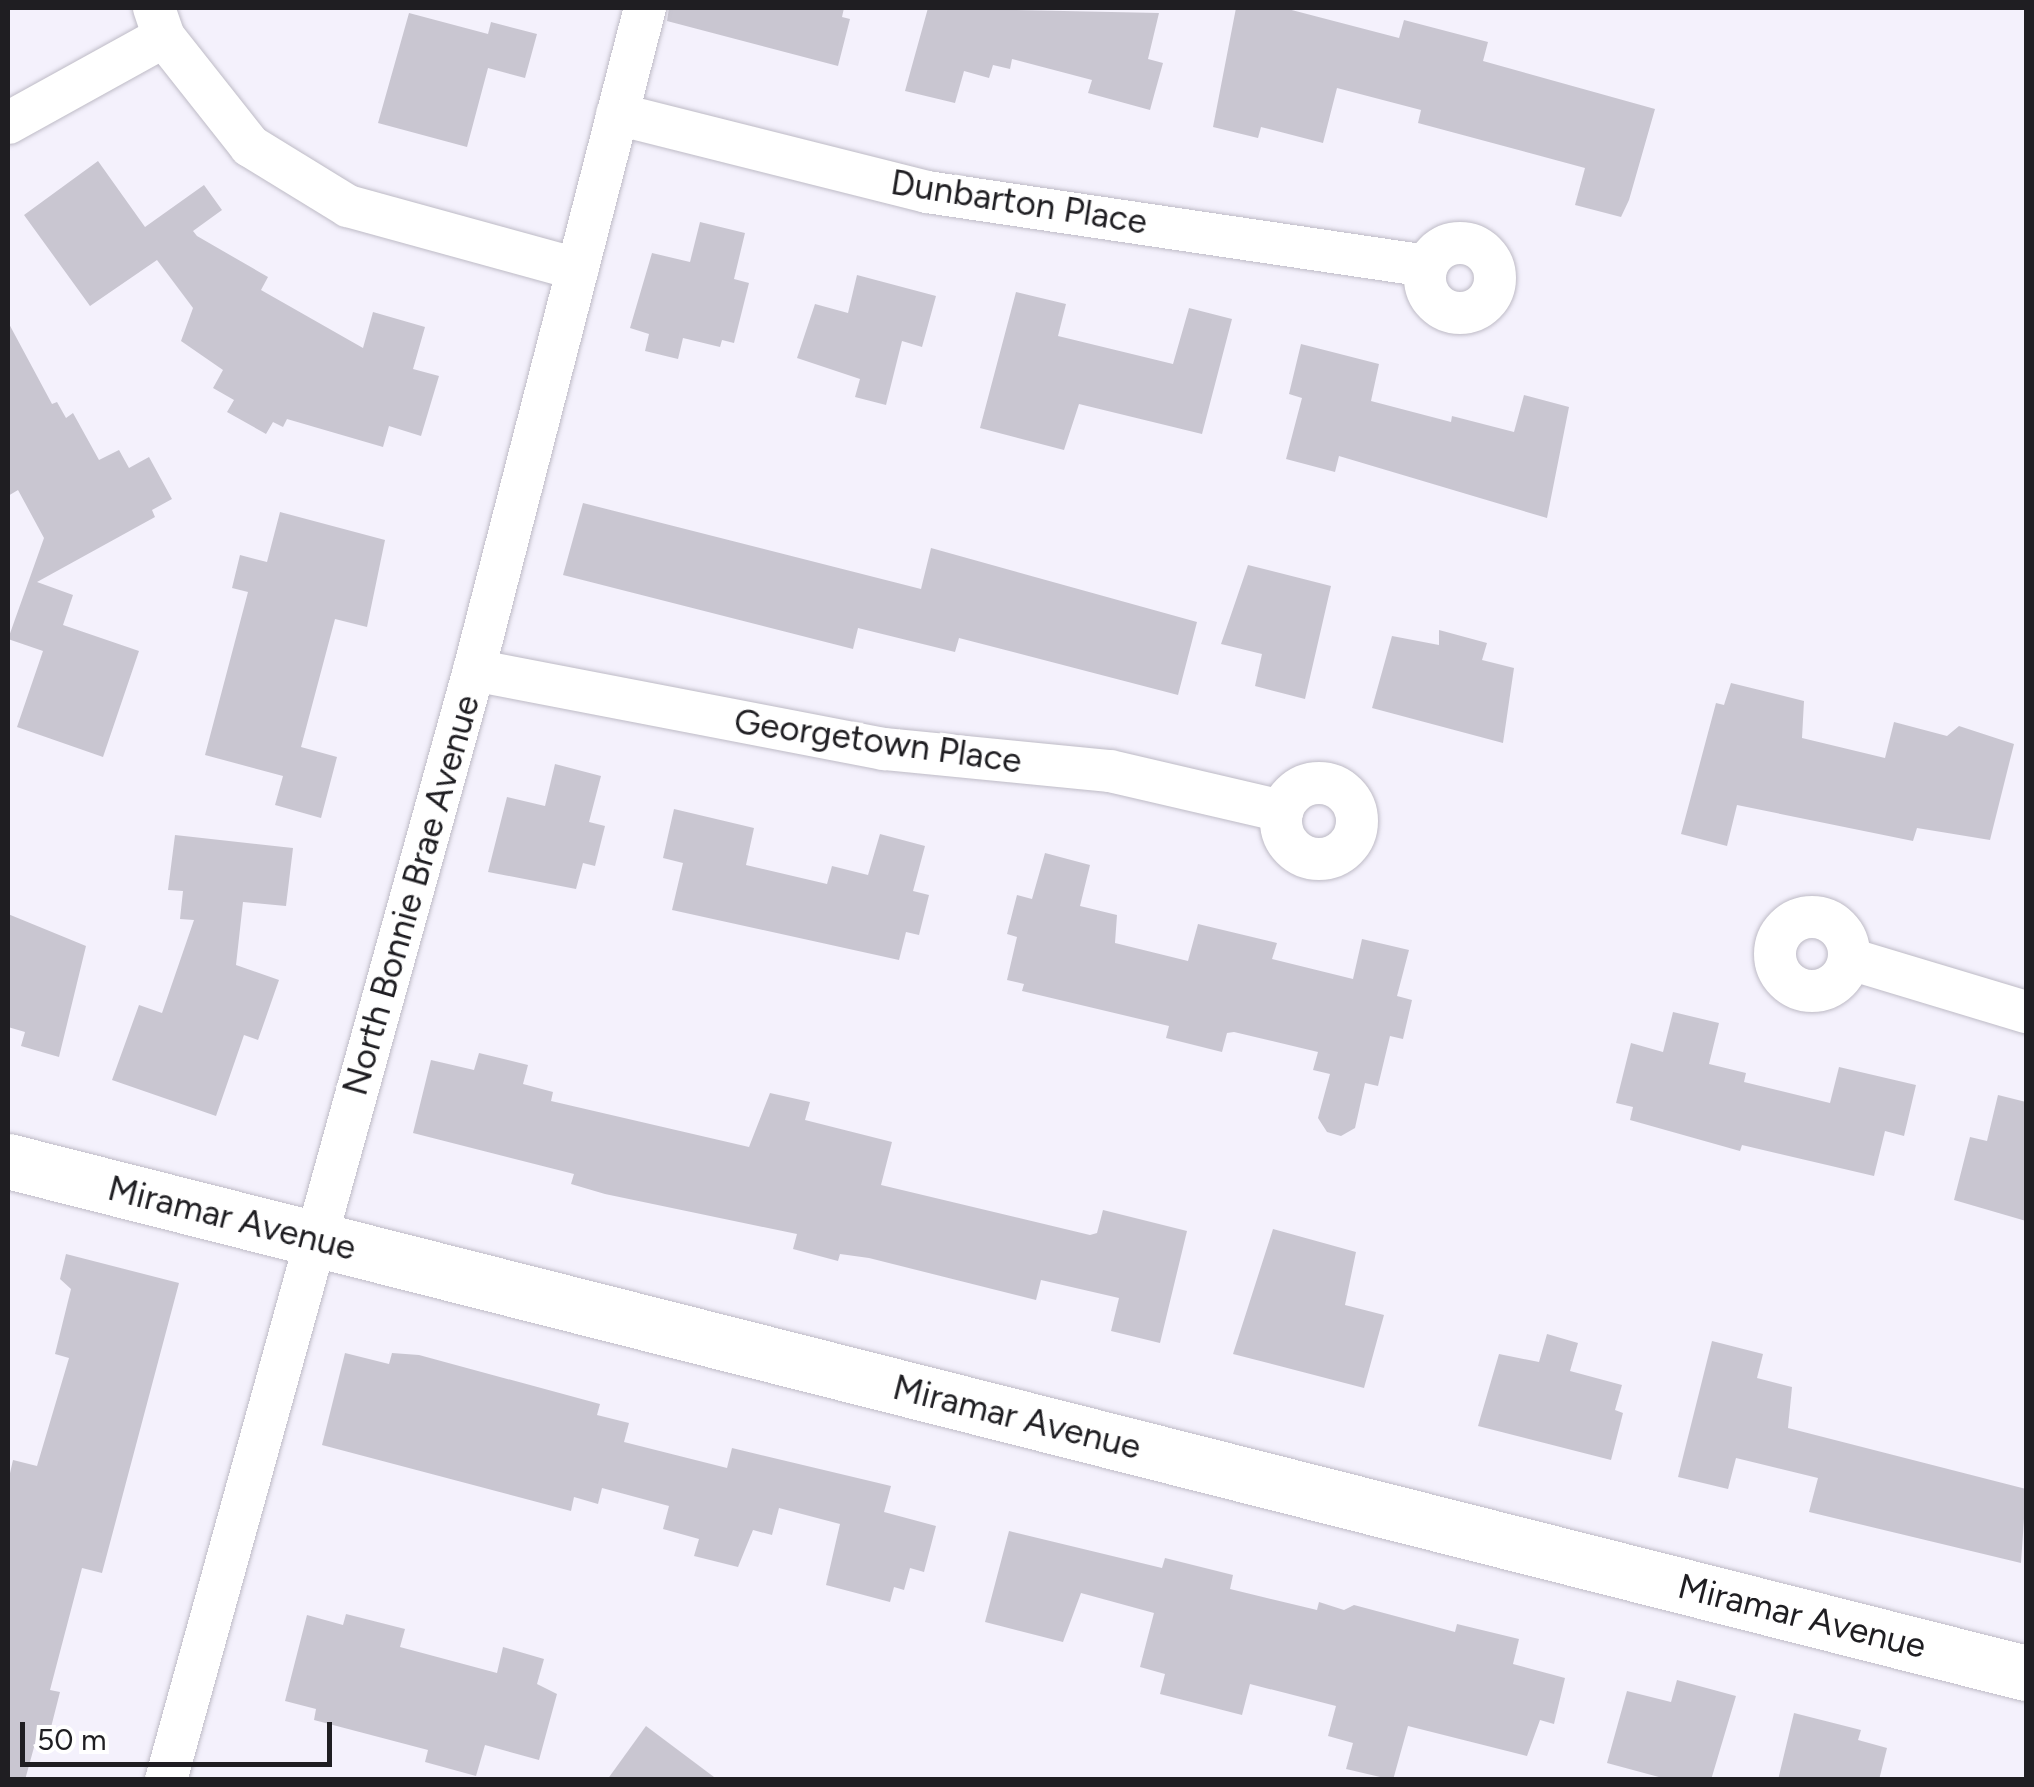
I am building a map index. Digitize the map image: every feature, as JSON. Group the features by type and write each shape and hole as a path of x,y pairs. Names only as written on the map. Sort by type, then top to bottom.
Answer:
{"street":[{"name":"North Bonnie Brae Avenue","path":"166,1780 474,670 645,8"},
{"path":"8,123 159,22 250,146 348,206 577,269"},
{"name":"Dunbarton Place","path":"617,114 927,192 1426,266"},
{"name":"Georgetown Place","path":"474,670 884,749 1110,771 1282,811"},
{"path":"1850,959 2026,1012"},
{"name":"Miramar Avenue","path":"8,1161 2026,1673"}],"building":[{"path":"669,8 844,8 842,17 850,19 838,66 667,21"},
{"path":"928,8 1159,13 1148,59 1163,63 1150,110 1088,93 1092,80 1012,59 1010,69 993,65 989,78 964,71 955,103 905,91"},
{"path":"1236,8 1284,8 1399,38 1404,20 1488,42 1483,61 1655,109 1621,217 1575,205 1585,168 1418,123 1421,110 1337,88 1323,143 1261,127 1258,138 1213,127"},
{"path":"409,13 488,34 491,22 537,34 525,78 488,68 467,147 378,123"},
{"path":"98,161 145,227 204,185 222,210 193,231 197,236 268,277 261,290 363,348 373,312 425,327 413,369 439,376 421,436 389,426 383,447 287,419 283,427 273,422 266,434 227,412 234,400 213,388 223,370 181,341 193,308 157,260 90,306 24,215"},
{"path":"700,222 745,233 734,279 749,283 734,343 722,340 720,347 683,338 678,359 645,351 649,334 630,328 652,253 690,262"},
{"path":"857,275 936,296 922,347 902,341 886,405 855,397 860,379 797,358 815,304 848,313"},
{"path":"1016,292 1066,304 1058,336 1173,364 1189,308 1232,319 1202,434 1079,404 1064,450 980,428"},
{"path":"8,322 52,404 57,402 66,418 73,413 99,460 119,450 129,468 149,457 172,499 152,510 155,517 37,582 73,595 63,625 139,651 103,757 17,727 43,651 8,639 44,538 18,490 8,496"},
{"path":"1301,344 1379,364 1371,401 1451,422 1452,416 1514,432 1524,395 1569,407 1547,518 1339,456 1335,472 1286,459 1302,398 1289,394"},
{"path":"583,503 921,589 931,548 1197,622 1178,695 959,638 955,652 858,628 853,649 563,575"},
{"path":"280,512 385,540 367,627 335,619 301,747 337,757 321,818 275,805 283,776 205,755 248,592 232,588 240,555 267,562"},
{"path":"1248,565 1331,586 1305,699 1255,686 1262,654 1221,644"},
{"path":"1439,630 1487,643 1482,660 1514,668 1503,743 1372,708 1392,636 1439,645"},
{"path":"1731,683 1804,701 1802,738 1885,758 1894,722 1947,736 1959,726 2014,744 1990,840 1917,828 1913,841 1737,805 1727,846 1681,834 1716,703 1724,705"},
{"path":"555,764 601,776 589,822 605,826 595,866 583,863 576,889 488,872 507,797 545,806"},
{"path":"674,809 754,828 746,865 827,884 832,866 868,875 880,834 925,846 913,891 929,895 919,935 906,932 899,960 672,910 683,863 663,858"},
{"path":"175,835 293,848 286,906 243,902 236,965 279,980 258,1040 244,1035 216,1116 112,1080 139,1005 162,1013 194,920 180,919 183,891 168,890"},
{"path":"1045,853 1090,865 1080,906 1117,915 1115,943 1188,961 1198,924 1277,943 1272,959 1353,979 1362,939 1409,950 1397,996 1412,1000 1403,1039 1390,1036 1378,1086 1365,1083 1355,1128 1341,1136 1327,1132 1318,1118 1330,1074 1313,1070 1318,1052 1234,1032 1227,1033 1222,1052 1166,1038 1169,1026 1022,991 1024,984 1007,980 1017,937 1007,934 1017,895 1032,899"},
{"path":"8,914 86,946 59,1057 21,1046 25,1032 8,1027"},
{"path":"1673,1012 1719,1023 1709,1064 1746,1073 1744,1082 1830,1103 1839,1067 1916,1085 1904,1136 1885,1131 1874,1176 1742,1145 1740,1151 1630,1120 1633,1107 1616,1103 1631,1043 1663,1052"},
{"path":"479,1053 528,1065 523,1084 553,1092 551,1101 749,1147 770,1093 810,1102 805,1120 892,1142 881,1185 1090,1235 1097,1233 1103,1210 1187,1231 1160,1343 1111,1331 1119,1298 1041,1280 1036,1300 869,1258 840,1254 838,1261 793,1249 797,1234 605,1194 571,1184 574,1174 413,1133 431,1060 474,1070"},
{"path":"1998,1095 2026,1102 2026,1221 1954,1200 1970,1137 1987,1141"},
{"path":"1273,1229 1356,1252 1345,1305 1384,1315 1364,1388 1233,1354"},
{"path":"66,1254 179,1283 102,1573 82,1568 50,1690 60,1692 47,1743 36,1740 25,1780 8,1780 8,1482 13,1460 37,1466 69,1358 55,1354 71,1289 60,1279"},
{"path":"1547,1334 1578,1343 1570,1371 1622,1385 1615,1410 1623,1413 1611,1460 1478,1426 1499,1354 1539,1362"},
{"path":"1712,1341 1763,1354 1757,1378 1792,1387 1788,1428 2026,1489 2021,1563 1809,1512 1818,1478 1736,1458 1728,1489 1678,1477"},
{"path":"345,1353 389,1364 392,1353 419,1355 600,1404 597,1415 629,1423 624,1442 727,1468 732,1448 891,1486 884,1512 936,1526 924,1572 910,1568 904,1590 894,1587 890,1602 826,1585 840,1524 779,1508 772,1535 753,1530 738,1567 694,1556 699,1539 663,1529 669,1506 602,1488 598,1504 574,1497 571,1511 322,1445"},
{"path":"1009,1531 1162,1568 1165,1558 1233,1575 1230,1589 1317,1610 1319,1602 1344,1610 1354,1605 1455,1632 1457,1624 1519,1639 1513,1664 1565,1678 1554,1724 1540,1720 1527,1756 1408,1726 1393,1780 1346,1769 1353,1743 1328,1736 1336,1706 1250,1684 1242,1715 1160,1694 1165,1674 1140,1667 1154,1613 1081,1593 1063,1642 985,1622"},
{"path":"346,1614 405,1629 400,1647 497,1673 503,1647 544,1659 537,1684 557,1694 539,1760 485,1745 476,1776 425,1762 428,1750 314,1720 316,1709 285,1701 307,1615 343,1625"},
{"path":"1677,1680 1736,1696 1711,1780 1670,1780 1607,1763 1627,1691 1671,1702"},
{"path":"1794,1713 1861,1730 1858,1740 1887,1748 1879,1780 1778,1780"},
{"path":"646,1726 718,1780 607,1780"}]}
